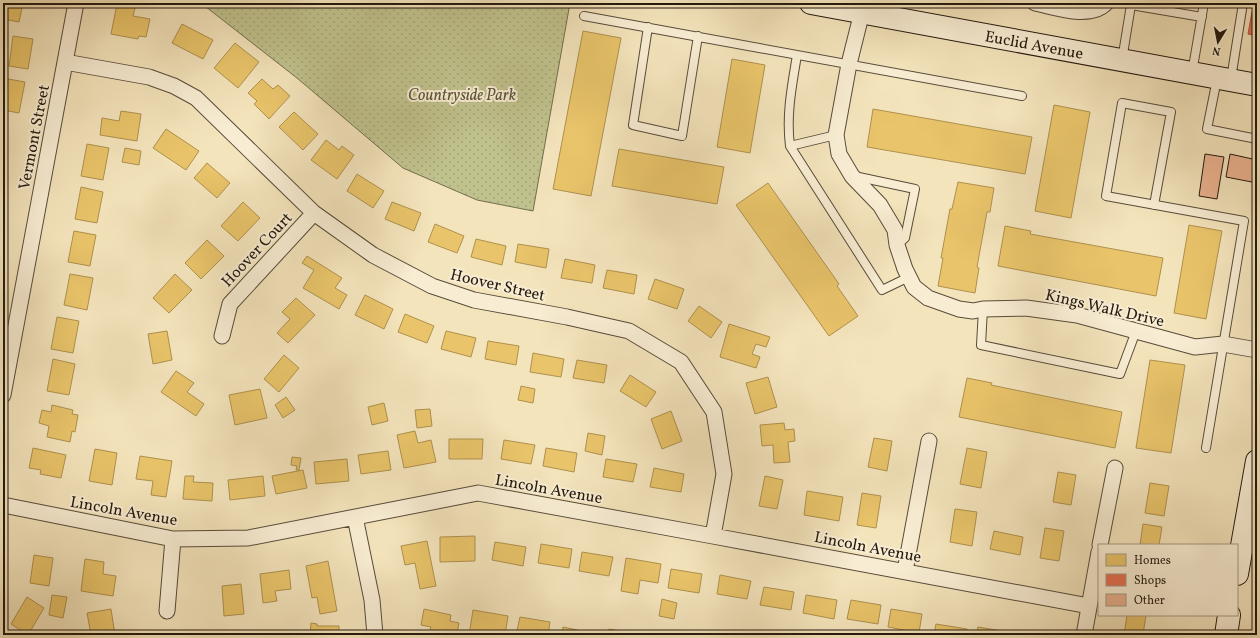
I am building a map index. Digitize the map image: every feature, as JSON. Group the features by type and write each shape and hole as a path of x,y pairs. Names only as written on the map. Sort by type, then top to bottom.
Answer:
{"main road":[{"name":"Euclid Avenue","path":"811,3 1257,86"},
{"path":"1238,570 1253,506 1257,461"},
{"path":"1226,635 1230,616"}],"street":[{"name":"Vermont Street","path":"3,395 76,3"},
{"path":"1035,3 1079,12 1092,12 1102,7 1106,3"},
{"name":"Kings Walk Drive","path":"862,12 849,64 836,135 839,154 852,176 880,205 895,230 897,245 914,287 928,298 959,310 973,311 983,309 1026,308 1059,312 1077,315 1195,347 1223,344 1257,350"},
{"name":"Hoover Street","path":"65,62 149,77 174,86 196,98 314,213 373,255 432,286 474,300 567,317 629,331 681,362 714,412 724,474 713,536"},
{"name":"Hoover Court","path":"222,336 230,304 314,213"},
{"path":"905,571 929,441"},
{"path":"1100,544 1115,468"},
{"name":"Lincoln Avenue","path":"3,505 173,539 248,538 478,494 905,571 1089,606"},
{"path":"355,517 372,600 375,635"},
{"path":"166,611 173,539"},
{"path":"1084,635 1098,557"}],"lane":[{"path":"1192,73 1204,3"},
{"path":"1243,3 1224,79 1207,129 1257,139"},
{"path":"1122,60 1131,4 1202,17"},
{"path":"584,16 1022,96"},
{"path":"648,27 633,125 682,136 698,36"},
{"path":"797,54 790,98 788,128 790,146 882,290 909,277"},
{"path":"1154,205 1171,112 1122,103 1106,196 1154,205 1244,221 1206,448"},
{"path":"790,146 836,135"},
{"path":"852,176 915,189 906,238 897,245"},
{"path":"983,309 981,345 1120,374 1136,331"}],"green space":[{"name":"Countryside Park","path":"201,3 570,3 533,211 477,200 403,168 297,78"}],"building: Homes":[{"path":"3,3 23,3 19,22 3,19"},
{"path":"117,4 135,8 133,16 150,19 146,37 139,36 138,39 111,34"},
{"path":"182,24 213,40 203,59 172,43"},
{"path":"583,31 621,38 591,196 553,189"},
{"path":"13,36 33,39 28,69 9,66"},
{"path":"235,43 259,62 238,88 214,68"},
{"path":"732,59 765,65 750,153 717,147"},
{"path":"3,78 25,82 19,113 3,110"},
{"path":"262,79 273,89 278,85 290,96 269,119 254,104 257,101 248,93"},
{"path":"1054,105 1090,112 1071,218 1035,211"},
{"path":"873,109 1032,137 1025,174 867,147"},
{"path":"121,111 141,114 137,141 100,135 102,118 119,121"},
{"path":"294,112 318,134 303,150 279,127"},
{"path":"166,129 199,151 186,170 153,148"},
{"path":"326,140 339,150 342,146 354,155 337,179 311,160"},
{"path":"87,144 109,148 103,180 81,176"},
{"path":"125,148 141,151 139,165 122,162"},
{"path":"619,149 724,167 717,204 612,186"},
{"path":"207,163 230,183 217,198 194,178"},
{"path":"357,174 384,191 373,208 347,191"},
{"path":"958,182 994,188 990,212 987,212 977,267 979,268 975,293 938,286 943,258 941,258 950,209 952,209"},
{"path":"768,183 839,284 837,286 858,316 829,336 736,205"},
{"path":"81,187 103,192 97,223 75,219"},
{"path":"243,202 260,218 238,241 221,226"},
{"path":"392,202 421,213 414,231 385,219"},
{"path":"435,224 464,236 457,253 428,242"},
{"path":"1189,225 1222,231 1206,319 1174,313"},
{"path":"1005,226 1031,231 1030,234 1163,258 1156,296 998,266"},
{"path":"74,231 96,235 90,266 68,262"},
{"path":"476,239 506,246 502,265 471,257"},
{"path":"207,240 224,256 201,279 185,263"},
{"path":"518,244 549,249 546,268 515,262"},
{"path":"307,256 342,278 335,288 347,295 339,309 303,288 314,270 302,263"},
{"path":"565,259 595,265 592,283 561,278"},
{"path":"607,270 637,275 634,294 603,288"},
{"path":"70,274 93,278 87,310 64,305"},
{"path":"175,274 192,290 169,313 153,298"},
{"path":"655,279 684,289 677,309 648,299"},
{"path":"365,295 393,309 384,329 355,315"},
{"path":"296,298 315,315 288,343 277,333 290,319 282,312"},
{"path":"699,306 722,322 711,338 688,321"},
{"path":"405,314 434,326 427,343 398,332"},
{"path":"57,317 79,321 73,353 51,349"},
{"path":"729,324 770,337 766,347 756,344 752,354 760,357 756,368 720,357"},
{"path":"167,331 172,360 153,364 148,334"},
{"path":"446,331 476,338 471,357 441,349"},
{"path":"488,341 519,346 516,365 485,359"},
{"path":"533,353 564,359 561,377 530,372"},
{"path":"284,355 299,368 279,392 264,379"},
{"path":"53,359 75,364 69,395 47,391"},
{"path":"577,360 607,365 604,383 573,378"},
{"path":"1150,360 1185,365 1171,453 1136,448"},
{"path":"176,371 194,383 187,392 204,404 196,416 161,392"},
{"path":"630,375 656,392 646,407 620,391"},
{"path":"768,377 777,407 755,414 746,383"},
{"path":"967,378 992,383 991,385 1122,412 1115,448 959,417"},
{"path":"521,386 535,389 533,403 518,400"},
{"path":"260,389 267,418 235,425 229,395"},
{"path":"286,397 295,410 283,418 275,405"},
{"path":"384,403 388,421 372,425 368,407"},
{"path":"52,405 73,410 72,414 78,415 75,432 72,431 70,442 47,437 49,426 39,423 42,410 51,412"},
{"path":"430,409 432,426 417,428 415,410"},
{"path":"671,411 682,441 662,449 651,419"},
{"path":"784,423 785,430 794,429 795,441 788,442 790,462 774,463 773,445 762,446 760,425"},
{"path":"415,431 418,443 431,440 436,462 404,468 397,435"},
{"path":"588,433 605,436 602,455 585,451"},
{"path":"874,438 892,441 887,471 868,467"},
{"path":"449,439 483,439 482,459 449,459"},
{"path":"504,440 535,445 531,464 501,459"},
{"path":"33,448 66,455 61,478 40,474 41,470 29,468"},
{"path":"546,448 577,453 574,472 543,466"},
{"path":"967,448 987,452 981,488 960,484"},
{"path":"95,449 117,453 112,485 89,481"},
{"path":"388,451 391,470 361,474 358,455"},
{"path":"140,456 172,461 166,497 151,495 153,481 136,479"},
{"path":"292,457 301,458 299,470 296,470 297,466 291,465"},
{"path":"347,459 349,481 316,484 314,462"},
{"path":"606,459 637,464 633,482 603,477"},
{"path":"654,468 684,474 681,492 650,487"},
{"path":"303,470 307,488 276,494 272,476"},
{"path":"1058,472 1076,475 1071,505 1053,502"},
{"path":"185,476 194,476 193,482 213,483 212,501 183,499"},
{"path":"263,476 265,496 230,500 228,480"},
{"path":"765,476 783,480 777,509 759,506"},
{"path":"1150,483 1169,486 1164,516 1145,513"},
{"path":"807,491 843,497 839,521 804,515"},
{"path":"862,493 881,496 876,528 857,525"},
{"path":"955,509 977,512 972,546 950,542"},
{"path":"1143,524 1162,527 1159,544 1140,544"},
{"path":"1045,528 1064,531 1059,561 1040,558"},
{"path":"994,531 1023,537 1020,555 990,549"},
{"path":"475,536 475,561 440,562 440,537"},
{"path":"427,541 436,586 420,589 415,563 405,565 401,546"},
{"path":"495,542 526,547 523,566 492,560"},
{"path":"541,544 572,549 569,568 538,563"},
{"path":"582,552 613,557 609,576 579,571"},
{"path":"34,555 53,558 49,586 30,583"},
{"path":"626,558 661,564 658,583 640,580 638,594 621,591"},
{"path":"85,559 104,562 103,574 116,576 113,596 81,591"},
{"path":"328,561 337,611 320,614 317,597 312,598 306,566"},
{"path":"671,569 702,574 699,593 668,588"},
{"path":"289,570 291,589 275,591 277,601 263,603 260,574"},
{"path":"720,575 751,581 747,599 717,594"},
{"path":"241,584 244,614 224,616 222,586"},
{"path":"764,587 794,592 791,610 760,605"},
{"path":"52,595 67,597 63,618 49,615"},
{"path":"806,595 837,600 834,619 803,613"},
{"path":"27,597 44,608 28,635 11,624"},
{"path":"662,599 677,603 674,619 659,616"},
{"path":"851,600 881,605 878,624 847,619"},
{"path":"111,609 115,635 91,635 87,613"},
{"path":"424,609 451,615 450,621 459,623 457,633 449,631 448,635 429,635 431,627 421,625"},
{"path":"891,609 922,614 919,633 888,627"},
{"path":"473,610 508,616 505,635 487,633 487,635 469,635"},
{"path":"1127,616 1146,616 1143,635 1124,635"},
{"path":"520,617 550,622 548,635 516,635"},
{"path":"311,623 317,624 317,626 339,626 339,635 310,635"},
{"path":"936,624 967,629 966,635 934,635"},
{"path":"563,627 582,631 582,635 562,635"},
{"path":"978,627 1008,632 1008,635 976,635"},
{"path":"609,629 640,635 608,635"}],"building: Shops":[{"path":"1252,12 1257,13 1257,36 1248,34"}],"building: Other":[{"path":"1205,154 1224,157 1217,199 1199,196"},
{"path":"1230,154 1257,160 1257,183 1226,177"}]}
